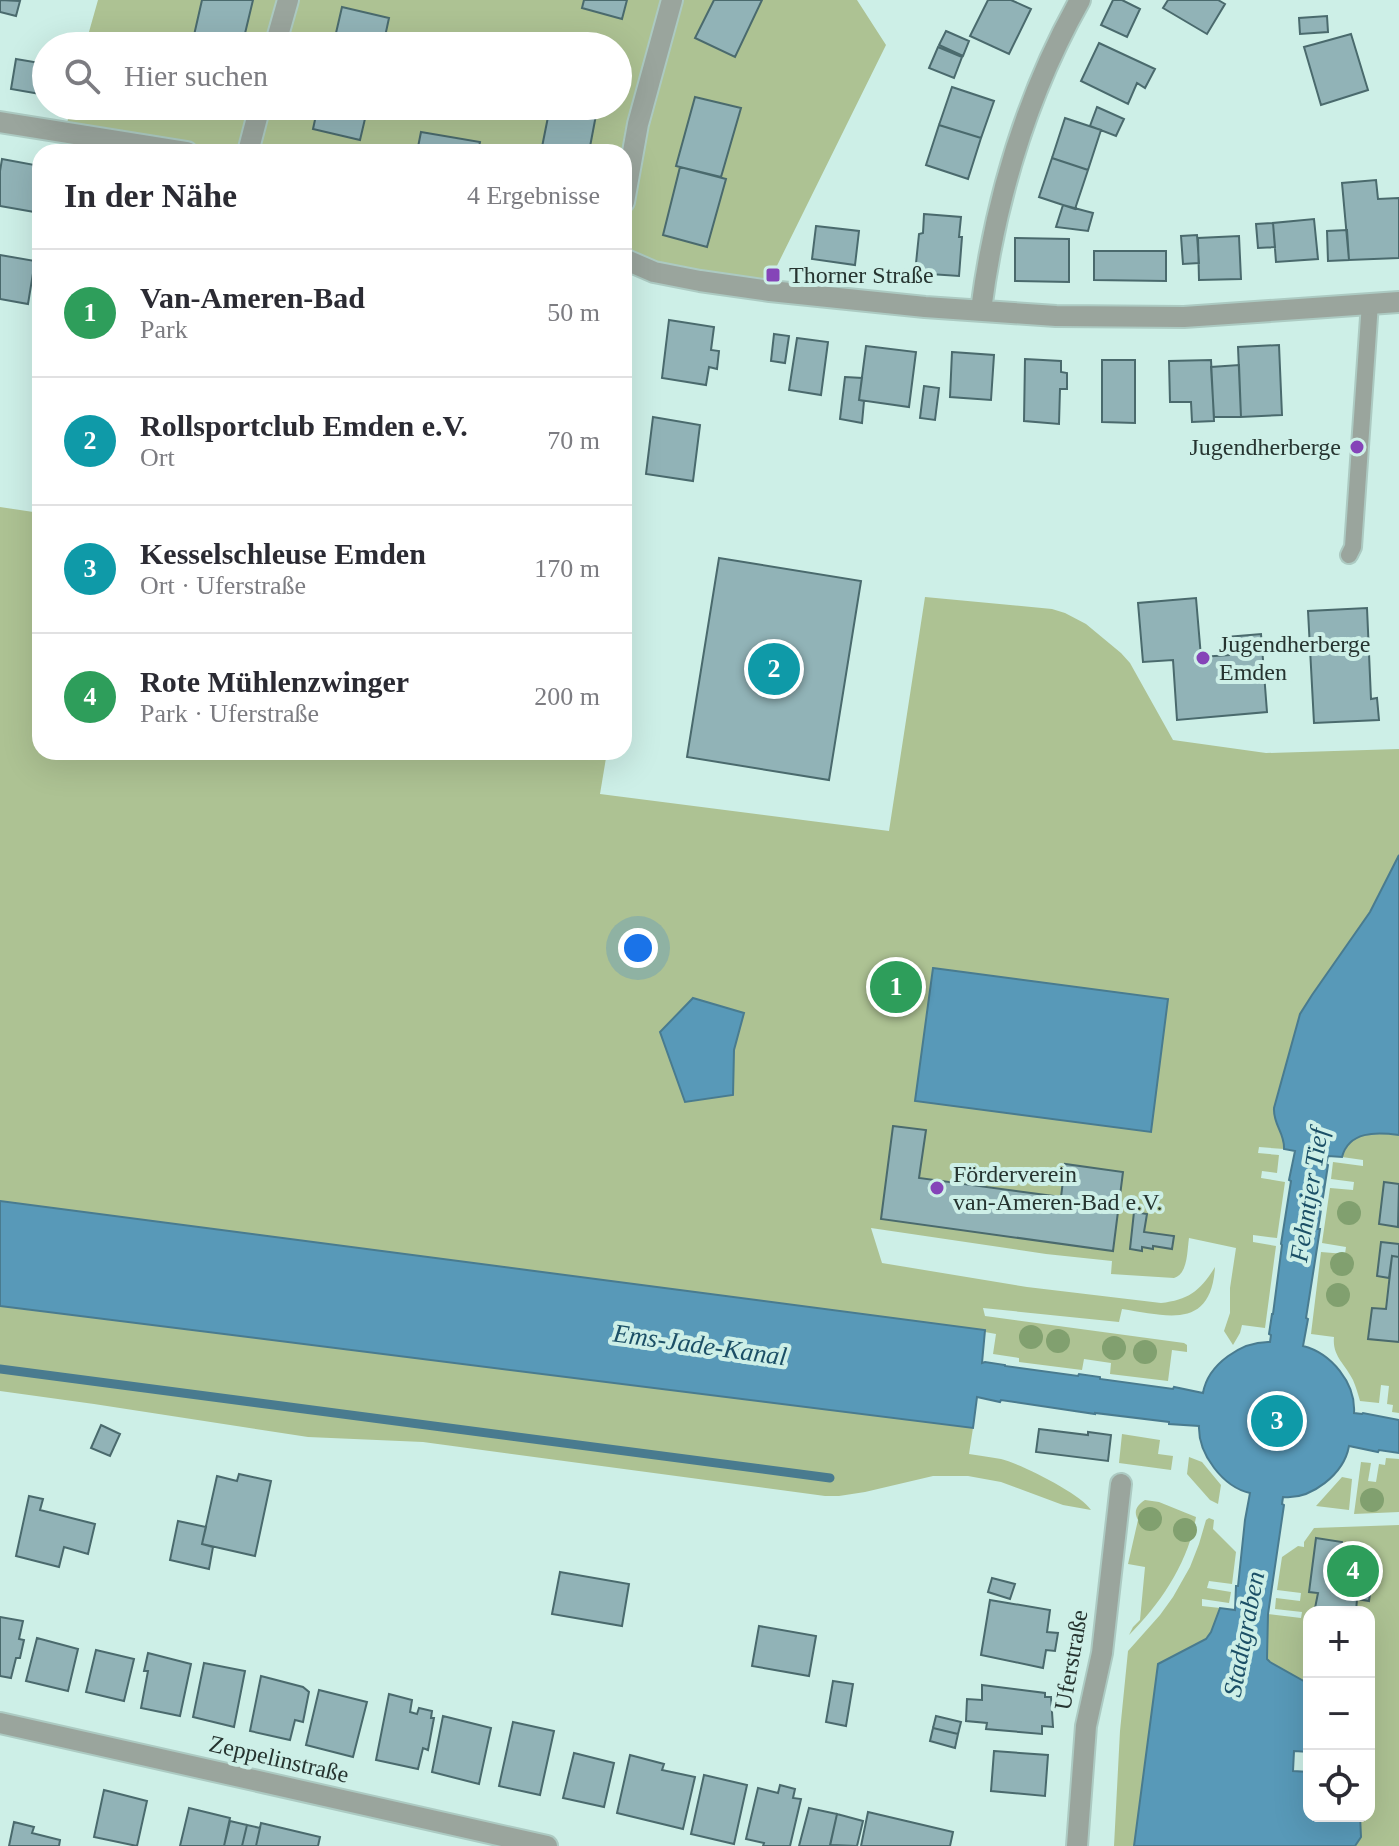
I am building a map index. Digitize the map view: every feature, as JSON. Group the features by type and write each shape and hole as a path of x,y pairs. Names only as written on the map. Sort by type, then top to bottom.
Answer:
{"street":[{"path":"279,32 288,0"},
{"path":"632,157 638,124 672,0"},
{"path":"981,310 992,240 1015,151 1035,94 1080,0"},
{"path":"250,144 256,120"},
{"path":"0,122 137,144"},
{"path":"632,262 654,272 770,291 925,307 1056,316 1184,317 1399,302"},
{"name":"Uferstraße","path":"1077,1846 1086,1726 1102,1653 1121,1484"},
{"name":"Zeppelinstraße","path":"0,1723 547,1846"}],"lane":[{"path":"1349,555 1353,547 1370,303"}],"green space":[{"path":"98,0 857,0 886,45 765,290 632,261 632,144 106,144 65,132 68,120 632,120 632,32 89,32"},
{"path":"0,507 32,512 32,760 606,760 600,794 889,831 925,597 1052,609 1086,624 1130,663 1173,740 1266,753 1399,749 1399,855 1370,912 1300,1014 1274,1113 1284,1149 1259,1147 1258,1153 1279,1155 1277,1173 1262,1171 1261,1178 1285,1182 1277,1238 1253,1235 1253,1242 1276,1246 1265,1328 1242,1325 1233,1345 1224,1331 1230,1313 1236,1248 1189,1238 1184,1267 1174,1278 1111,1274 1112,1261 871,1228 882,1263 1027,1287 1161,1303 1193,1292 1205,1282 1215,1267 1212,1287 1205,1301 1196,1310 1184,1314 1122,1309 1119,1322 983,1308 985,1316 1184,1343 1187,1352 1172,1350 1168,1381 1110,1374 1111,1363 1084,1359 1082,1370 1019,1362 1019,1358 993,1354 996,1334 985,1330 0,1201"},
{"path":"1399,1135 1399,1413 1392,1412 1393,1405 1387,1404 1389,1386 1381,1385 1379,1403 1360,1401 1353,1380 1337,1355 1334,1337 1311,1334 1321,1252 1345,1254 1346,1247 1322,1243 1330,1188 1353,1190 1354,1182 1331,1179 1333,1162 1363,1166 1363,1160 1342,1157 1350,1143 1361,1136"},
{"path":"0,1306 973,1428 969,1454 1001,1459 1022,1467 1063,1488 1091,1510 1063,1505 1001,1482 968,1476 933,1476 865,1492 825,1496 423,1442 308,1437 0,1391"},
{"path":"1122,1434 1160,1440 1158,1454 1173,1456 1171,1470 1119,1463"},
{"path":"1189,1457 1202,1462 1221,1485 1218,1504 1210,1500 1187,1474"},
{"path":"1386,1458 1399,1459 1399,1512 1354,1514 1361,1462 1371,1463 1368,1481 1376,1482 1379,1464 1385,1465"},
{"path":"1342,1477 1352,1479 1349,1510 1316,1506"},
{"path":"1145,1500 1159,1502 1196,1517 1187,1550 1172,1581 1152,1610 1129,1635 1140,1620 1145,1567 1128,1564 1138,1520 1136,1511"},
{"path":"1209,1518 1214,1520 1213,1529 1236,1552 1232,1584 1209,1581 1207,1588 1231,1592 1229,1603 1202,1599 1202,1606 1220,1608 1211,1632 1203,1642 1158,1664 1134,1846 1114,1846 1128,1651 1173,1597 1190,1567"},
{"path":"1399,1525 1399,1846 1355,1846 1361,1837 1360,1822 1375,1822 1375,1606 1303,1606 1303,1681 1267,1658 1268,1614 1301,1618 1302,1612 1275,1609 1276,1598 1300,1601 1301,1593 1277,1590 1282,1557 1298,1546 1304,1547 1314,1528"}],"water":[{"path":"1399,855 1399,1135 1364,1135 1351,1142 1342,1157 1328,1156 1303,1346 1323,1355 1340,1371 1351,1391 1354,1413 1399,1420 1399,1453 1349,1446 1341,1466 1325,1483 1304,1494 1283,1497 1268,1614 1267,1659 1303,1681 1303,1752 1294,1751 1293,1771 1303,1772 1303,1822 1360,1822 1361,1837 1355,1846 1134,1846 1158,1664 1206,1639 1220,1608 1235,1610 1250,1493 1230,1484 1214,1468 1203,1447 1199,1426 977,1397 973,1428 0,1306 0,1201 985,1330 982,1363 1203,1393 1212,1373 1228,1356 1248,1345 1270,1342 1295,1151 1284,1149 1274,1108 1300,1014 1370,912"},
{"path":"933,968 1168,999 1151,1132 915,1101"},
{"path":"693,998 744,1013 734,1050 733,1095 685,1102 660,1032"}],"building":[{"path":"0,0 20,1 16,16 0,12"},
{"path":"202,0 253,0 245,32 195,32"},
{"path":"584,0 627,0 622,19 582,8"},
{"path":"714,0 762,0 735,57 695,38"},
{"path":"988,0 1011,0 1031,9 1009,54 970,36"},
{"path":"1113,0 1122,0 1140,9 1127,37 1101,25"},
{"path":"1168,0 1218,0 1225,4 1207,34 1163,8"},
{"path":"342,7 389,18 386,32 336,32"},
{"path":"1327,16 1328,32 1300,34 1299,18"},
{"path":"946,31 969,41 963,56 939,45"},
{"path":"1351,34 1368,90 1321,105 1304,47"},
{"path":"1099,43 1155,69 1145,88 1137,83 1128,104 1081,81"},
{"path":"938,47 962,57 954,78 929,68"},
{"path":"16,59 32,62 32,93 11,89"},
{"path":"952,87 994,101 981,138 939,125"},
{"path":"695,97 741,108 721,177 676,166"},
{"path":"1097,107 1124,119 1116,136 1090,126"},
{"path":"1065,118 1101,130 1088,170 1052,158"},
{"path":"315,120 365,120 360,140 313,129"},
{"path":"547,120 595,120 591,144 543,144"},
{"path":"939,125 981,138 968,179 926,165"},
{"path":"421,132 480,142 480,144 419,144"},
{"path":"1052,158 1088,170 1075,209 1039,197"},
{"path":"2,159 32,165 32,212 0,206"},
{"path":"680,167 726,179 707,247 663,235"},
{"path":"1376,180 1378,199 1399,198 1399,258 1349,260 1342,183"},
{"path":"1063,205 1093,213 1088,231 1056,227"},
{"path":"924,214 961,217 959,276 915,273"},
{"path":"1314,219 1318,259 1276,262 1273,223"},
{"path":"1273,223 1275,247 1258,248 1256,224"},
{"path":"816,226 859,231 855,265 812,259"},
{"path":"1347,230 1349,260 1328,261 1327,231"},
{"path":"1197,235 1199,263 1183,264 1181,236"},
{"path":"1239,236 1241,279 1199,280 1198,238"},
{"path":"1015,238 1069,239 1069,282 1015,281"},
{"path":"1094,251 1166,251 1166,281 1094,280"},
{"path":"0,255 32,260 28,304 0,299"},
{"path":"669,320 714,327 711,350 719,351 717,369 709,367 706,385 662,378"},
{"path":"774,334 789,336 785,363 771,361"},
{"path":"797,338 828,342 821,395 789,390"},
{"path":"1279,345 1282,415 1241,417 1238,347"},
{"path":"866,346 916,352 909,407 859,400"},
{"path":"952,352 994,355 991,400 950,397"},
{"path":"1025,359 1061,361 1061,372 1067,373 1067,389 1060,389 1059,424 1024,421"},
{"path":"1102,360 1135,360 1135,423 1102,422"},
{"path":"1211,360 1214,421 1192,422 1191,402 1170,402 1169,361"},
{"path":"1239,365 1241,417 1214,417 1211,367"},
{"path":"845,377 862,378 859,400 864,401 862,423 840,419"},
{"path":"924,386 939,388 935,420 920,418"},
{"path":"653,417 700,425 693,481 646,474"},
{"path":"719,558 861,581 829,780 687,757"},
{"name":"Jugendherberge Emden","path":"1196,598 1201,657 1229,655 1227,637 1261,634 1267,712 1177,720 1173,660 1143,662 1138,603"},
{"name":"Jugendherberge Emden","path":"1367,608 1371,699 1377,698 1379,720 1314,723 1308,611"},
{"name":"Förderverein van-Ameren-Bad e.V.","path":"893,1126 926,1130 919,1178 1061,1197 1065,1164 1123,1172 1113,1251 881,1219"},
{"path":"1384,1182 1399,1184 1398,1227 1379,1224"},
{"path":"1134,1212 1147,1214 1144,1232 1174,1236 1172,1249 1153,1246 1153,1249 1142,1247 1142,1251 1130,1249"},
{"path":"1381,1242 1399,1244 1399,1257 1392,1256 1389,1278 1377,1276"},
{"path":"1392,1256 1399,1257 1399,1342 1368,1339 1372,1308 1386,1309"},
{"path":"101,1425 120,1434 110,1456 91,1448"},
{"path":"1039,1429 1111,1435 1108,1461 1036,1452"},
{"path":"239,1474 271,1481 255,1556 202,1544 217,1476 237,1481"},
{"path":"29,1496 43,1499 40,1510 95,1524 88,1554 64,1547 59,1567 16,1556"},
{"path":"178,1521 206,1527 202,1544 213,1547 209,1569 170,1560"},
{"path":"1316,1538 1342,1542 1341,1555 1375,1560 1369,1601 1357,1599 1356,1606 1315,1606 1318,1593 1309,1592"},
{"path":"560,1572 629,1584 622,1626 552,1614"},
{"path":"992,1578 1015,1584 1010,1599 988,1592"},
{"path":"990,1600 1050,1610 1047,1632 1058,1633 1055,1651 1046,1650 1043,1668 981,1655"},
{"path":"0,1617 23,1621 19,1639 24,1640 11,1678 0,1676"},
{"path":"759,1626 816,1636 809,1676 752,1666"},
{"path":"37,1638 78,1649 68,1691 26,1681"},
{"path":"96,1650 134,1659 124,1701 86,1692"},
{"path":"148,1653 191,1664 180,1716 141,1708"},
{"path":"204,1663 245,1671 234,1727 193,1717"},
{"path":"261,1676 303,1687 309,1692 303,1722 295,1720 290,1740 250,1731"},
{"path":"833,1681 853,1684 846,1726 826,1722"},
{"path":"982,1685 1045,1693 1045,1697 1051,1697 1053,1727 1042,1726 1042,1734 986,1729 987,1723 966,1721 967,1699 982,1700"},
{"path":"319,1690 367,1702 353,1757 306,1745"},
{"path":"389,1694 412,1700 410,1712 417,1714 419,1708 432,1711 431,1718 434,1718 428,1750 423,1748 418,1769 376,1760"},
{"path":"443,1716 491,1728 479,1784 432,1772"},
{"path":"936,1716 961,1722 958,1734 933,1728"},
{"path":"513,1722 554,1731 540,1795 499,1786"},
{"path":"933,1728 958,1734 955,1748 930,1741"},
{"path":"994,1751 1048,1755 1045,1796 991,1791"},
{"path":"574,1753 614,1763 604,1807 563,1798"},
{"path":"630,1755 664,1764 662,1770 695,1777 683,1829 617,1813"},
{"path":"704,1775 747,1785 734,1844 691,1834"},
{"path":"780,1785 795,1789 793,1798 801,1799 790,1846 763,1846 764,1843 746,1839 758,1788 778,1793"},
{"path":"104,1790 147,1801 137,1846 94,1837"},
{"path":"189,1808 230,1818 224,1846 180,1846"},
{"path":"809,1808 837,1814 830,1846 799,1846"},
{"path":"868,1812 953,1832 950,1846 861,1846"},
{"path":"837,1814 863,1821 857,1846 830,1845"},
{"path":"230,1821 247,1825 242,1846 224,1846"},
{"path":"14,1822 34,1827 32,1833 60,1840 59,1846 9,1846"},
{"path":"261,1823 320,1837 318,1846 256,1846"},
{"path":"247,1825 260,1828 256,1846 242,1846"}],"waterway":[{"path":"0,1369 830,1478"}],"place":[{"name":"Thorner Straße","path":"773,275"},
{"name":"Jugendherberge","path":"1357,447"},
{"name":"Jugendherberge Emden","path":"1203,658"},
{"name":"Rollsportclub Emden e.V.","path":"774,669"},
{"name":"Van-Ameren-Bad","path":"896,987"},
{"name":"Förderverein van-Ameren-Bad e.V.","path":"937,1188"},
{"name":"Kesselschleuse Emden","path":"1277,1421"},
{"name":"Rote Mühlenzwinger","path":"1353,1571"}],"water label":[{"name":"Fehntjer Tief","path":"1309,1195"},
{"name":"Ems-Jade-Kanal","path":"700,1345"},
{"name":"Stadtgraben","path":"1244,1634"}]}
